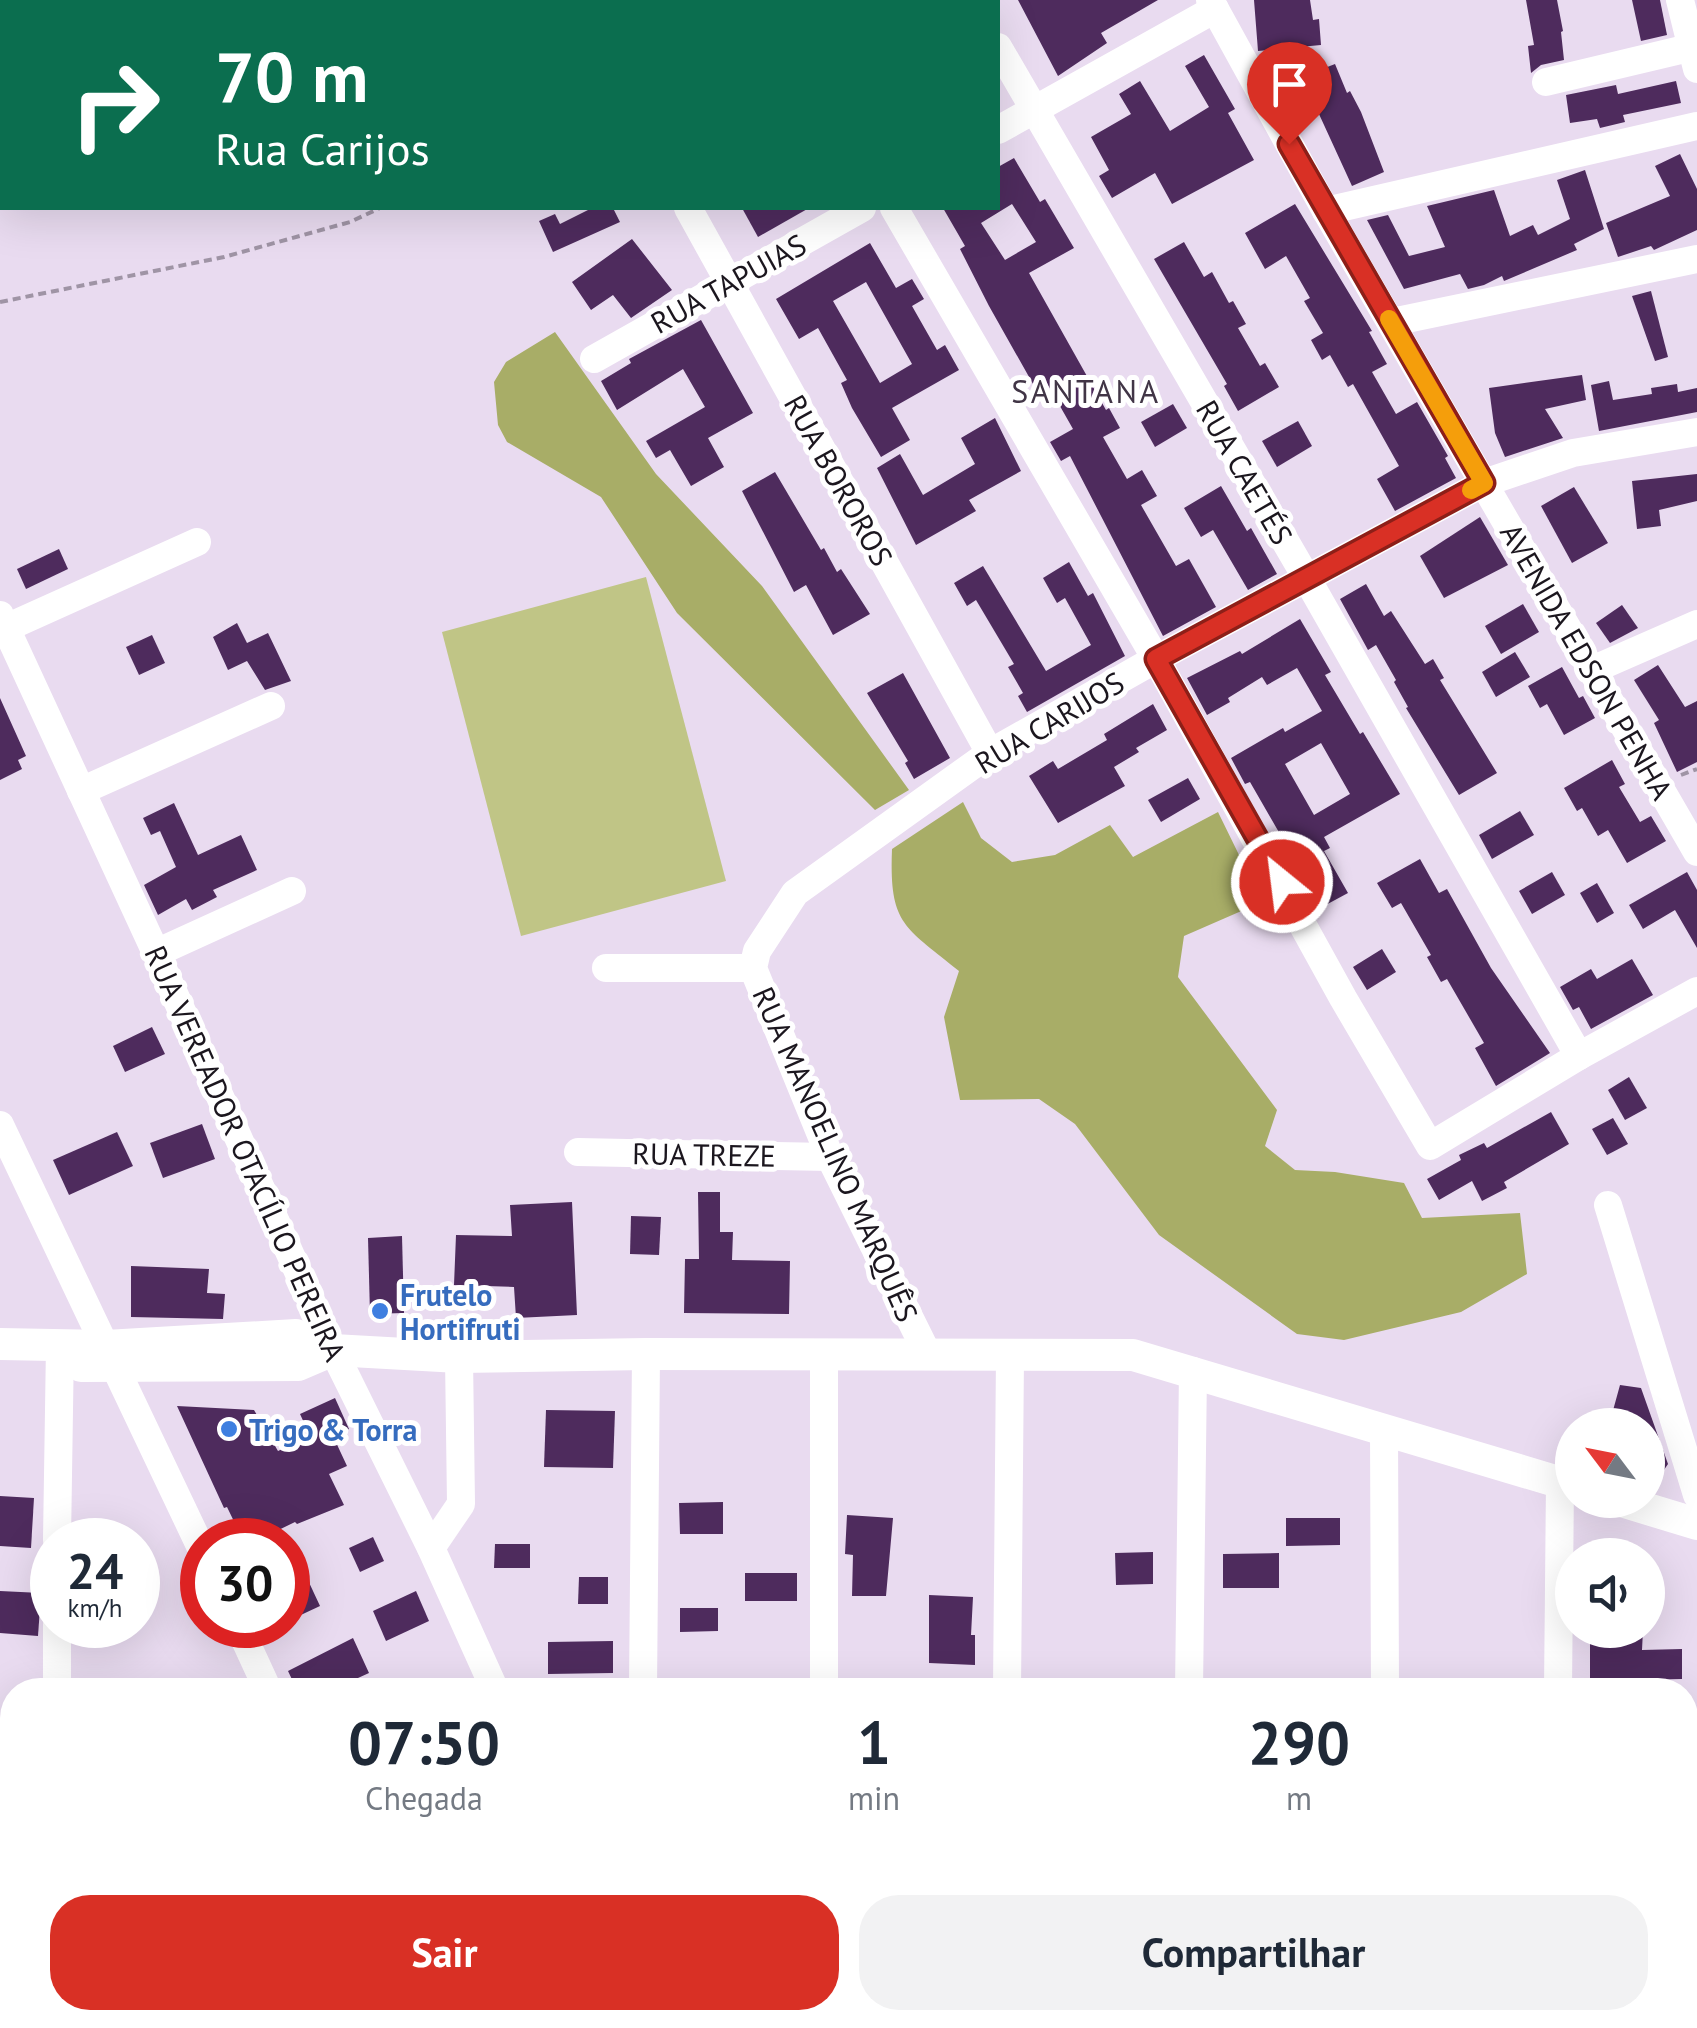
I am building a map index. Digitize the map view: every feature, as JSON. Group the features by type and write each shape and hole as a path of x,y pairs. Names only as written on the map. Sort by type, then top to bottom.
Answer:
{"street":[{"path":"1546,82 1696,54 1680,0"},
{"path":"1000,129 1213,4"},
{"name":"AVENIDA EDSON PENHA","path":"1213,4 1326,211 1697,852"},
{"name":"RUA CAETÉS","path":"1000,51 1578,1056"},
{"path":"1326,211 1697,126"},
{"name":"RUA BOROROS","path":"689,210 990,753"},
{"name":"RUA TAPUIAS","path":"594,359 858,210"},
{"path":"895,210 1156,659 1430,1146 1578,1056 1697,990"},
{"path":"1392,322 1697,259"},
{"name":"RUA CARIJOS","path":"755,960 794,893 990,753 1156,659 1484,483 1573,453 1697,432"},
{"path":"3,622 198,542"},
{"name":"RUA VEREADOR OTACÍLIO PEREIRA","path":"3,622 156,952 333,1350 431,1548 489,1678"},
{"path":"1592,670 1697,624"},
{"path":"81,791 272,706"},
{"path":"156,952 292,891"},
{"path":"606,968 755,960"},
{"name":"RUA MANOELINO MARQUÊS","path":"755,960 830,1157 928,1355"},
{"path":"0,1125 187,1518"},
{"name":"RUA TREZE","path":"578,1152 830,1157"},
{"path":"1608,1205 1697,1495"},
{"path":"0,1344 59,1355 111,1356 296,1335 333,1350 459,1357 1133,1356 1555,1481"},
{"path":"642,1678 646,1354"},
{"path":"824,1354 824,1678"},
{"path":"0,1365 59,1355"},
{"path":"58,1518 59,1355"},
{"path":"1008,1678 1010,1356"},
{"path":"431,1548 461,1504 459,1357"},
{"path":"1189,1678 1193,1372"},
{"path":"1384,1429 1384,1678"},
{"path":"1665,1514 1697,1524"},
{"path":"1558,1678 1565,1518"},
{"path":"57,1648 57,1678"},
{"path":"249,1648 262,1678"}],"path":[{"path":"0,302 224,257 350,222 376,210"}],"green space":[{"path":"555,332 656,474 762,586 909,790 875,810 677,613 601,497 507,442 498,425 494,382 506,362"},
{"path":"646,577 726,881 521,936 442,632"},
{"path":"963,802 981,838 1012,862 1055,855 1110,825 1133,857 1218,812 1262,902 1184,936 1178,977 1277,1110 1265,1146 1295,1170 1404,1183 1422,1218 1520,1213 1527,1274 1461,1312 1344,1340 1297,1334 1159,1235 1075,1124 1039,1099 960,1100 944,1017 959,971 904,922 893,894 892,849"}],"building":[{"path":"1018,0 1158,0 1101,33 1107,43 1058,76"},
{"path":"1254,0 1310,0 1313,20 1319,19 1321,45 1258,51"},
{"path":"1526,0 1557,0 1563,31 1564,60 1541,65 1531,73 1528,46 1534,45"},
{"path":"1632,0 1660,0 1667,35 1641,41"},
{"path":"1204,55 1235,109 1228,113 1254,160 1172,204 1155,173 1112,198 1099,176 1109,170 1091,137 1131,114 1119,94 1140,81 1170,131 1209,107 1185,66"},
{"path":"1335,64 1347,93 1350,91 1361,112 1384,172 1352,186 1302,77"},
{"path":"1676,81 1681,103 1623,115 1625,122 1600,128 1597,119 1570,123 1566,95 1616,85 1618,94"},
{"path":"1680,154 1697,189 1697,230 1654,250 1651,246 1618,257 1606,223 1670,196 1655,166"},
{"path":"1014,158 1040,202 1045,199 1074,248 1029,273 1120,428 1103,437 1127,479 1142,470 1157,496 1141,505 1176,566 1189,559 1216,607 1163,636 1070,456 1061,461 1050,442 1073,429 1044,378 1033,384 960,249 965,246 944,210 1000,210 1000,166","holes":["1012,204 1036,242 1005,260 981,223"]},
{"path":"1585,170 1604,229 1574,244 1577,250 1504,281 1502,276 1468,289 1460,274 1404,289 1367,220 1388,215 1409,256 1445,247 1427,206 1494,190 1510,236 1533,225 1538,235 1570,219 1557,180"},
{"path":"1295,204 1372,331 1369,332 1387,364 1372,372 1396,414 1417,402 1456,478 1395,511 1377,479 1399,466 1353,384 1348,387 1330,355 1322,360 1311,340 1323,333 1304,301 1310,298 1286,256 1265,269 1245,233"},
{"path":"588,210 614,210 620,222 553,252 539,221 555,214 560,224"},
{"path":"743,210 805,210 758,237"},
{"path":"632,239 672,290 631,318 613,295 591,310 572,282"},
{"path":"1184,242 1204,277 1212,272 1229,303 1233,301 1246,324 1238,328 1260,366 1265,363 1279,387 1238,411 1224,386 1227,384 1154,259"},
{"path":"870,243 896,288 912,279 924,299 912,306 937,350 945,345 959,370 892,408 910,440 881,457 852,408 841,383 847,380 818,328 799,339 776,299","holes":["866,282 912,364 880,383 833,301"]},
{"path":"1651,291 1668,357 1655,361 1632,296"},
{"path":"701,320 753,413 708,438 724,467 691,486 670,450 656,458 646,441 705,407 683,369 617,410 601,381 631,363 629,359"},
{"path":"1582,375 1586,400 1545,409 1563,438 1505,457 1495,433 1489,388"},
{"path":"1609,381 1613,400 1652,394 1651,388 1677,384 1678,392 1697,388 1697,412 1599,431 1591,385"},
{"path":"1173,404 1187,428 1155,447 1141,422"},
{"path":"995,418 1021,471 969,500 976,511 916,545 877,468 900,454 923,495 975,464 961,438"},
{"path":"1298,421 1312,446 1277,467 1262,441"},
{"path":"775,472 821,550 824,548 837,572 841,569 870,614 833,635 806,585 794,592 742,491"},
{"path":"1697,474 1697,501 1659,510 1661,526 1637,529 1632,481"},
{"path":"1221,486 1277,574 1248,590 1213,530 1201,537 1184,508"},
{"path":"1574,487 1608,543 1572,563 1541,506"},
{"path":"1480,517 1508,565 1444,598 1420,556"},
{"path":"59,549 68,569 26,589 17,569"},
{"path":"1069,562 1088,596 1093,593 1125,656 1027,712 1018,696 1023,693 1008,667 1014,664 976,600 967,606 954,583 983,566 1046,671 1091,645 1065,598 1057,603 1043,578"},
{"path":"1366,584 1384,616 1391,611 1425,664 1433,659 1444,678 1440,680 1497,773 1459,795 1406,708 1396,680 1376,645 1368,650 1340,599"},
{"path":"1523,604 1539,632 1501,654 1485,626"},
{"path":"1622,605 1638,628 1610,643 1596,623"},
{"path":"1300,619 1331,672 1325,675 1400,794 1324,837 1330,848 1324,851 1348,893 1322,907 1250,782 1245,784 1231,758 1322,711 1297,668 1267,685 1262,677 1207,715 1187,678 1240,651 1242,654","holes":["1321,743 1350,794 1314,815 1285,764"]},
{"path":"237,623 247,643 268,633 291,681 265,690 247,661 228,670 213,637"},
{"path":"152,635 165,663 139,675 126,647"},
{"path":"1515,652 1530,677 1496,697 1482,672"},
{"path":"1658,665 1685,707 1697,701 1697,762 1677,772 1654,723 1659,720 1634,680"},
{"path":"1562,667 1595,718 1564,735 1547,704 1540,708 1528,686"},
{"path":"903,673 950,758 914,779 905,763 908,761 867,693"},
{"path":"0,698 26,756 18,760 22,769 0,780"},
{"path":"1153,704 1167,730 1114,767 1125,786 1058,823 1029,776 1053,761 1058,769 1107,740 1104,734"},
{"path":"1612,760 1625,784 1619,787 1640,822 1651,816 1666,841 1627,863 1608,830 1598,836 1582,808 1577,811 1564,788"},
{"path":"1188,778 1200,799 1161,822 1148,800"},
{"path":"174,803 198,855 241,835 257,870 213,890 217,897 192,910 186,899 158,915 144,885 176,867 160,831 151,835 143,818"},
{"path":"1520,811 1534,835 1492,859 1479,835"},
{"path":"1420,859 1439,893 1447,889 1491,968 1550,1053 1496,1086 1475,1048 1484,1043 1447,979 1441,982 1427,957 1431,955 1401,903 1392,908 1377,883"},
{"path":"1552,872 1565,895 1532,914 1519,891"},
{"path":"1687,872 1697,890 1697,948 1675,910 1643,929 1629,905"},
{"path":"1597,883 1614,913 1597,923 1580,893"},
{"path":"1382,949 1396,972 1367,990 1353,967"},
{"path":"1632,959 1653,995 1591,1029 1579,1007 1573,1010 1560,987 1591,969 1597,979"},
{"path":"152,1027 165,1054 125,1072 113,1046"},
{"path":"1629,1077 1647,1108 1625,1120 1608,1090"},
{"path":"1551,1112 1569,1144 1504,1182 1507,1188 1482,1201 1472,1181 1439,1200 1427,1179 1461,1160 1459,1155 1484,1143 1487,1148"},
{"path":"1613,1118 1628,1144 1607,1155 1592,1129"},
{"path":"202,1124 215,1159 163,1178 150,1143"},
{"path":"117,1132 133,1166 69,1195 53,1160"},
{"path":"698,1192 720,1192 720,1232 733,1232 732,1260 790,1261 789,1314 684,1313 685,1259 699,1259"},
{"path":"572,1202 577,1315 516,1318 514,1287 454,1285 456,1235 512,1236 510,1205"},
{"path":"631,1216 661,1217 659,1255 630,1254"},
{"path":"402,1236 404,1313 370,1314 368,1238"},
{"path":"131,1266 209,1269 207,1293 225,1294 223,1319 131,1317"},
{"path":"1620,1385 1641,1388 1648,1408 1614,1408"},
{"path":"335,1398 349,1429 333,1436 347,1466 329,1474 344,1505 310,1519 232,1518 224,1508 177,1406 254,1410 278,1451 310,1436 300,1414"},
{"path":"546,1410 615,1411 613,1468 544,1467"},
{"path":"0,1496 34,1498 30,1548 0,1546"},
{"path":"723,1502 723,1534 680,1534 679,1503"},
{"path":"847,1515 893,1518 886,1596 852,1596 853,1555 845,1554"},
{"path":"1286,1518 1340,1518 1340,1545 1286,1546"},
{"path":"373,1537 384,1561 360,1572 349,1548"},
{"path":"495,1544 530,1544 530,1568 494,1568"},
{"path":"1153,1552 1153,1584 1116,1585 1115,1553"},
{"path":"1279,1553 1279,1588 1223,1588 1223,1554"},
{"path":"745,1573 797,1573 797,1601 745,1601"},
{"path":"579,1577 608,1577 608,1604 578,1604"},
{"path":"310,1585 320,1606 310,1611"},
{"path":"0,1591 30,1592 30,1635 0,1633"},
{"path":"416,1591 429,1621 386,1641 373,1611"},
{"path":"929,1595 973,1597 971,1635 975,1635 975,1665 929,1663"},
{"path":"680,1608 718,1608 718,1631 680,1632"},
{"path":"353,1638 369,1673 358,1678 291,1678 288,1671"},
{"path":"613,1641 613,1673 548,1674 548,1642"},
{"path":"1590,1648 1682,1649 1682,1678 1590,1678"}],"slow traffic":[{"path":"1389,319 1484,483 1471,490"}],"place":[{"name":"Frutelo Hortifruti","path":"380,1311"},
{"name":"Trigo & Torra","path":"229,1429"}],"district":[{"name":"SANTANA","path":"1086,391"}],"route":[{"path":"1282,882 1156,659 1484,483 1289,144"}]}
